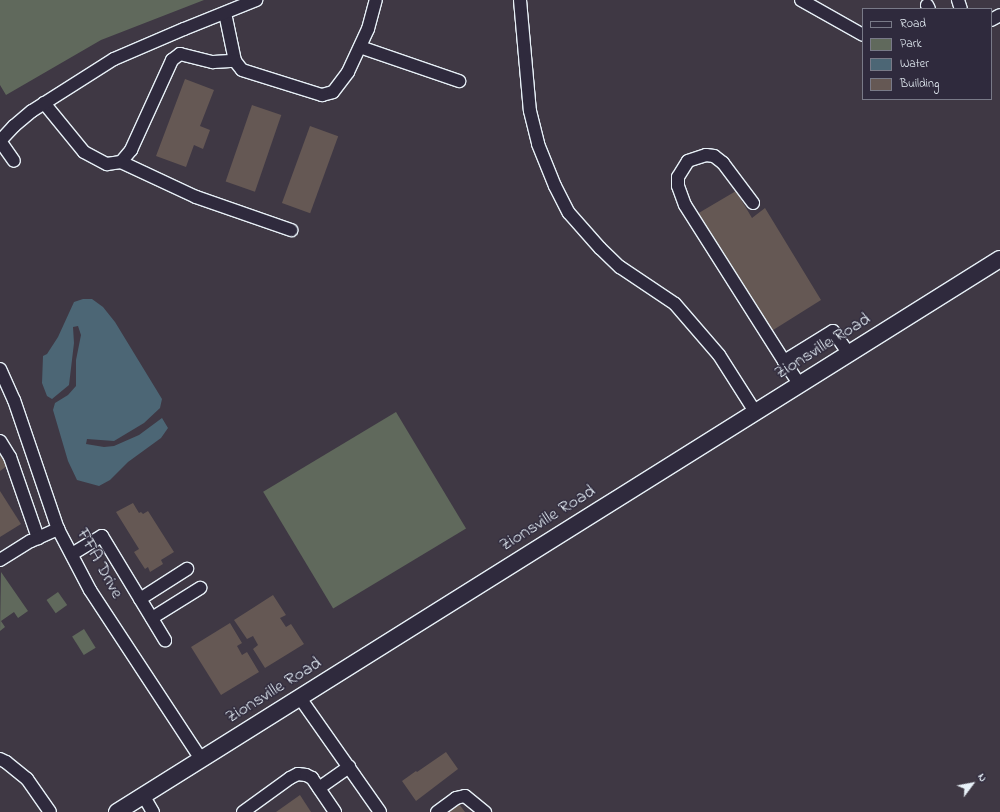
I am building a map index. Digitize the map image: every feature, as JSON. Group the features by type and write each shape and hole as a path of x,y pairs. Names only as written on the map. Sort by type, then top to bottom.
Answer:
{"main road":[{"name":"Zionsville Road","path":"117,812 1000,259"}],"street":[{"path":"14,161 0,141 14,126 44,103 114,59 256,0"},
{"path":"224,13 235,61 242,70 322,95 333,92 342,82 368,29 376,0"},
{"path":"520,0 530,111 538,144 555,186 569,213 600,248 620,267 674,304 719,355 756,413"},
{"path":"801,0 862,34"},
{"path":"360,47 459,81"},
{"path":"121,162 131,150 172,60 180,54 213,62 235,61"},
{"path":"44,103 84,152 107,164 121,162 196,197 291,230"},
{"path":"753,203 723,163 714,156 706,155 688,161 678,177 678,186 685,205 800,385"},
{"path":"784,361 833,331 849,354"},
{"name":"FFA Drive","path":"0,369 14,400 58,529 90,590 201,759"},
{"path":"0,441 10,457 38,538"},
{"path":"0,560 38,538 58,529"},
{"path":"72,554 102,536 165,640"},
{"path":"140,599 187,569"},
{"path":"152,618 200,588"},
{"path":"300,698 380,812"},
{"path":"0,759 27,779 50,812"},
{"path":"319,788 349,767"},
{"path":"243,812 290,778 298,774 306,775 312,778 335,812"},
{"path":"143,795 153,812"},
{"path":"437,812 456,798 465,796 485,812"}],"green space":[{"path":"0,0 204,0 101,40 6,95 0,85"},
{"path":"396,412 466,529 333,608 263,492"},
{"path":"1,572 28,611 18,618 14,612 1,621 5,627 0,631"},
{"path":"58,592 67,605 56,613 47,600"},
{"path":"84,629 96,648 84,655 72,636"}],"water":[{"path":"83,299 92,299 103,307 115,322 162,399 160,408 144,423 114,441 87,439 86,444 104,447 114,446 139,435 162,418 168,428 161,438 128,462 110,480 99,486 77,480 68,461 53,410 55,403 68,395 76,386 76,360 81,335 78,326 73,327 74,343 69,385 52,399 47,396 42,383 43,356 47,354 58,337 74,302"}],"building":[{"path":"185,79 214,90 200,126 210,130 203,149 194,145 186,167 156,156"},
{"path":"252,105 281,115 255,192 226,182"},
{"path":"310,126 338,136 310,213 282,203"},
{"path":"736,191 752,218 765,208 821,300 770,332 697,214"},
{"path":"0,454 7,466 0,471"},
{"path":"0,491 21,524 0,537"},
{"path":"133,503 139,513 141,512 143,514 148,511 174,552 161,560 163,564 150,572 148,567 145,569 134,552 139,549 116,512"},
{"path":"273,595 286,615 280,618 286,627 291,624 304,644 265,668 253,649 258,645 253,636 247,639 234,620"},
{"path":"230,623 242,643 237,646 242,655 247,652 259,672 221,695 191,647"},
{"path":"446,752 458,769 416,801 402,781"},
{"path":"300,795 311,812 276,812"},
{"path":"459,804 465,812 448,812"}]}
